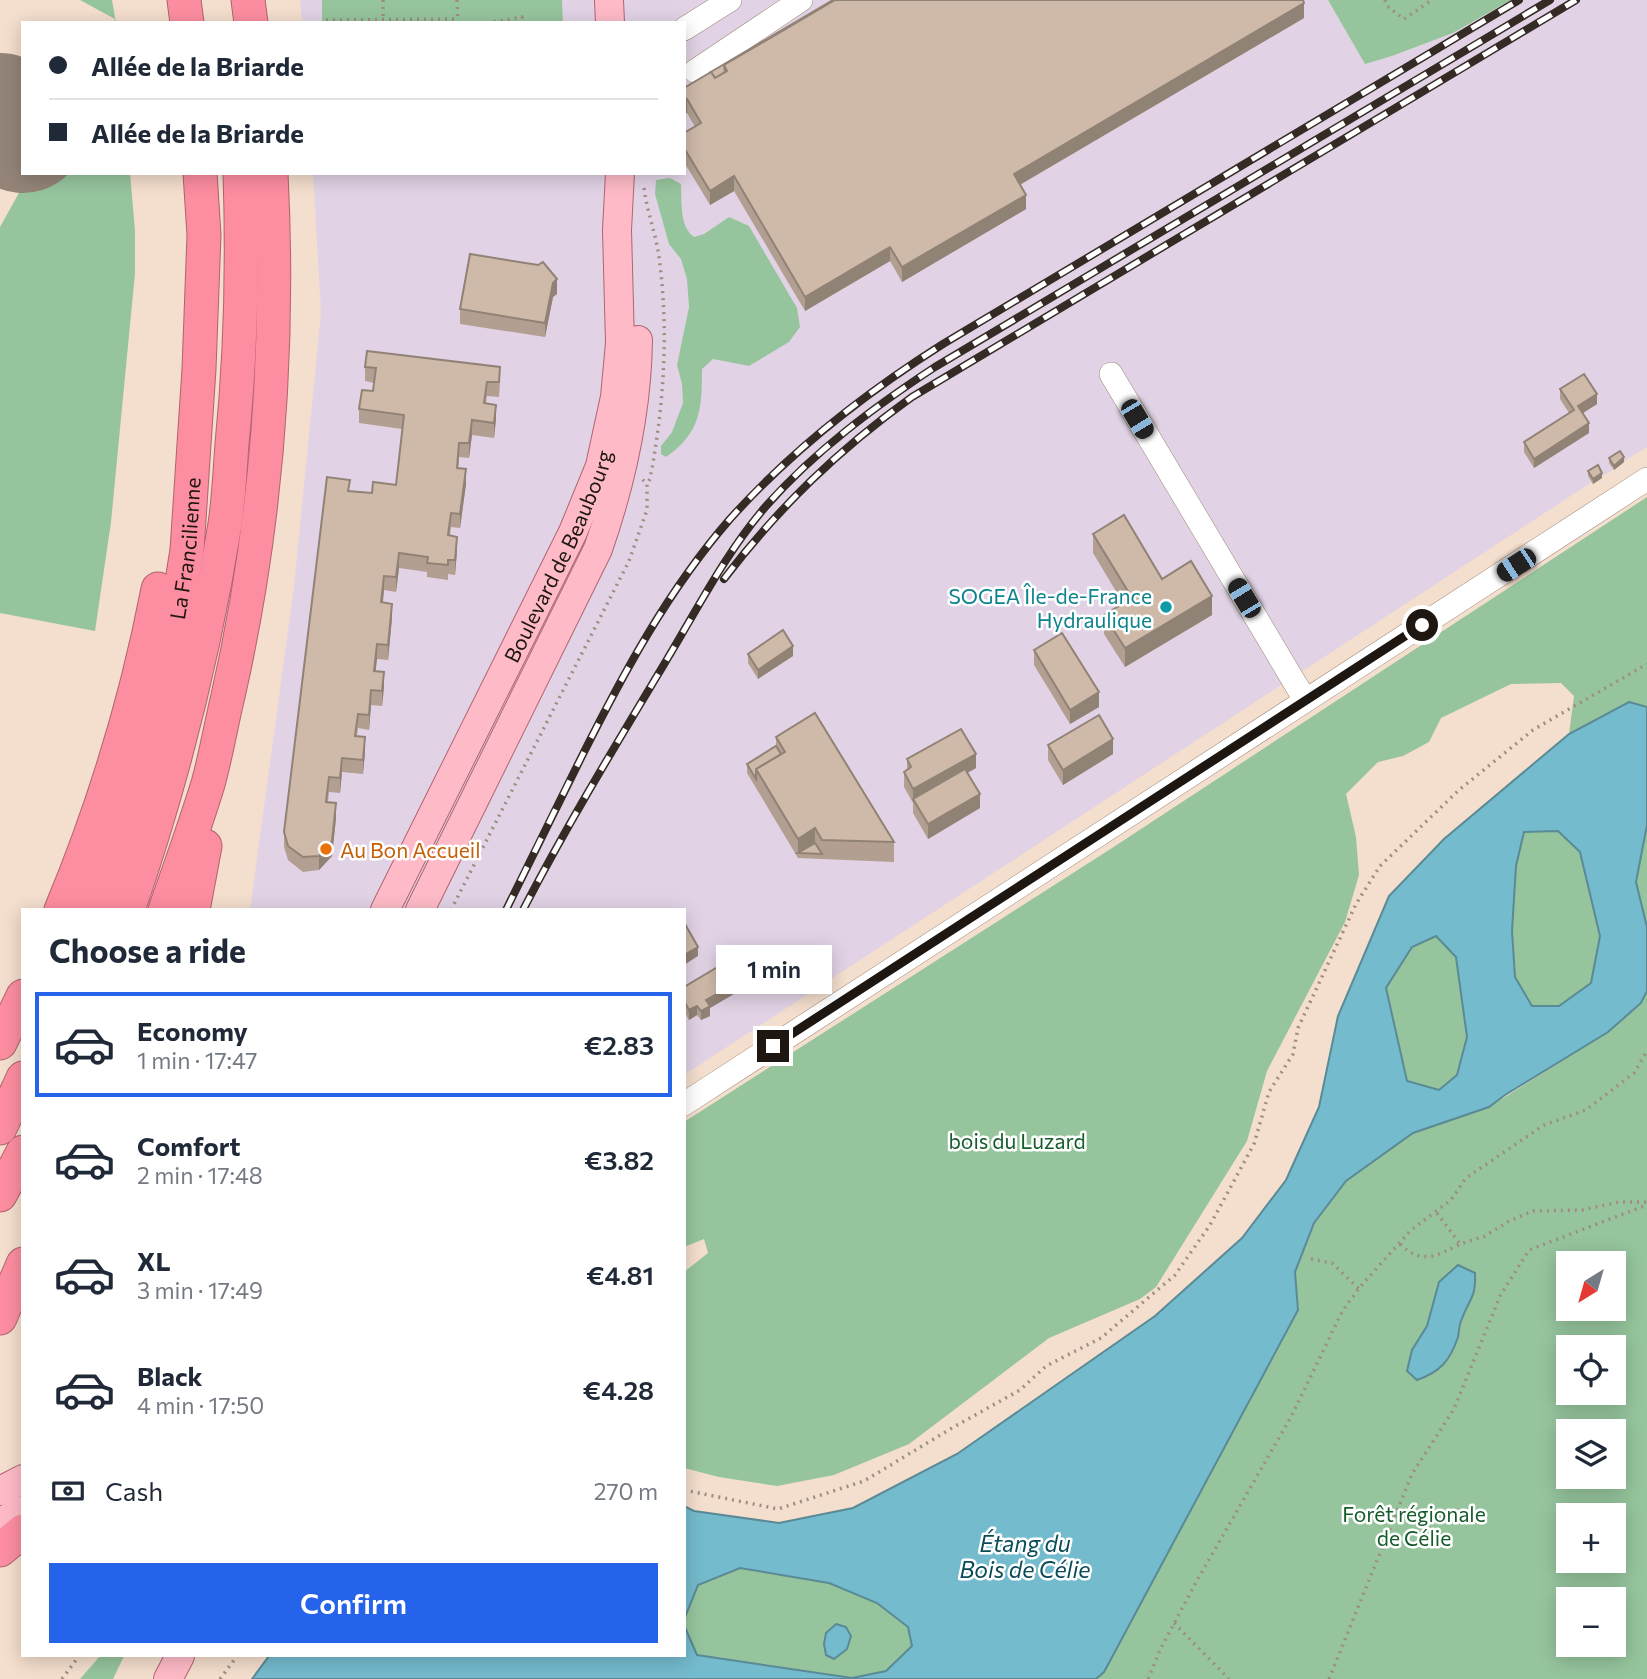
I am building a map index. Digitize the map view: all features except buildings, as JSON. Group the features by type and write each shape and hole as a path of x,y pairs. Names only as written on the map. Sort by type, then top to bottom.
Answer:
{"highway":[{"path":"184,0 187,21"},
{"path":"227,0 230,21"},
{"path":"248,0 251,21"},
{"name":"La Francilienne","path":"95,908 123,823 170,650 187,550 204,249 200,175"},
{"name":"La Francilienne","path":"129,908 150,846 180,735 199,656 225,522 239,373 243,241 240,175"},
{"path":"166,908 208,782 245,616 264,490 275,349 275,250 271,175"},
{"path":"62,908 128,717 148,641 167,541 189,502"},
{"path":"193,908 214,813 208,782"},
{"path":"0,1042 21,1000"},
{"path":"0,1128 21,1082"},
{"path":"0,1195 21,1156"},
{"path":"0,1318 21,1269"},
{"path":"0,1550 21,1533"}],"main road":[{"path":"609,0 610,21"},
{"name":"Boulevard de Beaubourg","path":"386,908 573,532 600,466 615,397 620,343 617,230 620,175"},
{"name":"Boulevard de Beaubourg","path":"421,908 584,582 616,497 633,417 638,337 635,276 620,175"},
{"path":"0,1491 21,1480"},
{"path":"0,1522 21,1511"},
{"path":"168,1679 179,1657"}],"street":[{"path":"695,71 801,0"},
{"path":"709,10 744,38"},
{"path":"1111,374 1305,700"},
{"path":"686,1103 1647,479"}],"path":[{"path":"383,0 383,21"},
{"path":"326,20 458,21 457,0"},
{"path":"1385,0 1387,6 1404,19 1432,0"},
{"path":"504,21 522,17 522,21"},
{"path":"686,1490 778,1509 864,1481 1020,1390 1046,1366 1101,1338 1175,1275 1210,1225 1254,1144 1269,1092 1293,1054 1298,1028 1356,904 1380,866 1459,790 1533,730 1647,664"},
{"path":"1148,1679 1174,1623 1291,1417 1343,1310 1359,1289 1411,1230 1451,1200 1466,1178 1544,1125 1586,1110 1634,1073 1647,1052"},
{"path":"1400,1243 1410,1254 1437,1256 1460,1244 1485,1236 1509,1221 1533,1211 1582,1210 1619,1202 1647,1204"},
{"path":"1329,1679 1412,1474 1454,1409 1500,1296 1529,1250 1647,1204"},
{"path":"1437,1213 1460,1244"},
{"path":"1311,1259 1332,1263 1359,1289"},
{"path":"1174,1623 1229,1679"},
{"path":"62,1679 78,1657"},
{"path":"220,1679 236,1657"}],"shaded area":[{"path":"300,0 1328,0 1365,63 1453,33 1511,0 1647,0 1647,447 686,1074 686,908 250,908 294,587 321,313 313,175 686,175 686,21 302,21"}],"green space":[{"path":"80,0 112,0 116,21 114,21 115,19"},
{"path":"322,0 562,0 563,21 322,21"},
{"path":"1328,0 1511,0 1453,33 1365,64"},
{"path":"29,175 130,175 135,273 111,522 95,631 0,613 0,227"},
{"path":"670,178 681,184 684,220 694,237 704,234 729,217 749,226 797,308 800,327 789,342 749,366 713,359 702,369 700,408 693,429 678,448 666,457 661,454 661,446 672,432 683,403 677,365 689,307 687,279 681,259 669,244 655,194 656,180"},
{"name":"bois du Luzard","path":"1647,497 1647,707 1629,702 1569,734 1574,696 1561,683 1511,684 1441,718 1429,742 1403,756 1378,762 1346,794 1356,837 1359,875 1345,922 1267,1071 1247,1141 1156,1287 1140,1299 1049,1338 909,1444 834,1475 777,1486 719,1477 686,1469 686,1270 708,1253 704,1239 686,1246 686,1121 1109,850"},
{"path":"1647,825 1647,927 1636,882"},
{"path":"1558,831 1580,852 1600,936 1591,983 1559,1006 1532,1006 1515,977 1512,931 1516,867 1524,832"},
{"path":"1436,936 1456,957 1467,1038 1457,1075 1439,1090 1407,1082 1386,988 1412,947"},
{"name":"Forêt régionale de Célie","path":"1647,991 1647,1679 1096,1679 1104,1672 1298,1310 1295,1272 1314,1223 1346,1181 1413,1133 1489,1107 1608,1032 1641,1003"},
{"path":"740,1568 829,1583 877,1603 908,1627 912,1646 886,1671 852,1678 697,1655 686,1630 686,1615 698,1585"},
{"path":"99,1657 124,1657 113,1679 80,1679"}],"water":[{"name":"Étang du Bois de Célie","path":"1629,702 1647,707 1647,825 1636,882 1647,927 1647,991 1641,1003 1608,1032 1489,1107 1413,1133 1346,1181 1314,1223 1295,1272 1298,1310 1104,1672 1096,1679 252,1679 268,1657 686,1657 686,1630 697,1655 852,1678 886,1671 912,1646 908,1627 877,1603 829,1583 740,1568 698,1585 686,1615 686,1507 694,1511 779,1523 853,1508 957,1454 1155,1316 1242,1238 1286,1180 1319,1107 1338,1016 1389,896 1444,839 1569,734","holes":["1558,831 1580,852 1600,936 1591,983 1559,1006 1532,1006 1515,977 1512,931 1516,866 1524,832","1436,936 1456,957 1467,1037 1457,1075 1439,1090 1407,1081 1386,988 1412,947"]},
{"path":"1458,1265 1475,1273 1475,1282 1473,1294 1460,1323 1458,1337 1443,1364 1417,1380 1407,1371 1412,1350 1427,1326 1439,1282"},
{"path":"836,1624 846,1627 851,1636 847,1649 834,1659 826,1655 824,1644 826,1633"}],"taxiway":[{"path":"0,156 17,126"}],"runway":[{"path":"0,117 21,128"}],"railway":[{"path":"507,908 613,695 686,574 730,519 804,446 857,403 943,344 1519,0"},
{"path":"524,908 593,784 725,561 767,505 825,448 935,367 1550,0"},
{"path":"724,579 766,528 811,481 859,438 912,397 1576,0"}],"place":[{"name":"SOGEA Île-de-France Hydraulique","path":"1166,607"},
{"name":"Au Bon Accueil","path":"326,849"}],"route":[{"path":"773,1046 1422,625"}]}
